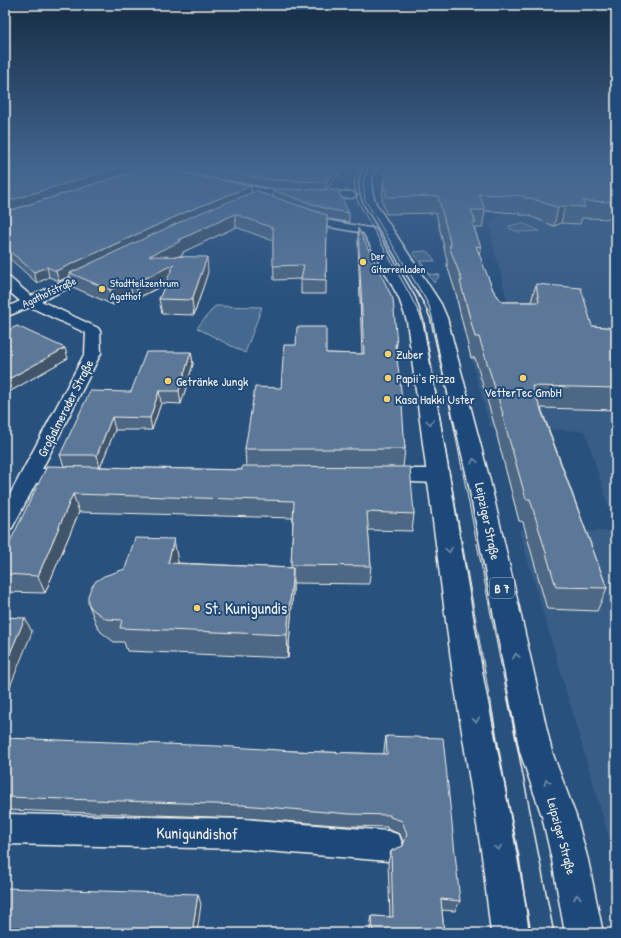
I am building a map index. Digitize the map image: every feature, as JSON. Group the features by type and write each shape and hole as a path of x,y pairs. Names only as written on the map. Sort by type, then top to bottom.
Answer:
{"main road":[{"path":"360,212 411,306 415,321 469,682 500,856 510,933"},
{"name":"Leipziger Straße","path":"374,212 427,294 439,318 479,480 536,752 560,816 584,933"}],"street":[{"path":"295,214 324,223 370,231"},
{"name":"Agathofstraße","path":"5,313 105,266"},
{"path":"5,281 29,301"},
{"name":"Großalmeroder Straße","path":"5,523 93,353 93,331 29,301"},
{"path":"372,475 438,476"},
{"path":"30,476 86,476"},
{"name":"Kunigundishof","path":"5,829 244,834 388,846"}],"shaded area":[{"path":"507,212 616,212 616,531 585,431 490,427 471,358 513,359 512,321 492,240 490,222"},
{"path":"522,223 540,231 519,232 509,228 509,226"},
{"path":"413,252 429,252 435,261 421,261 429,274 440,275 434,283"},
{"path":"215,306 262,307 245,353 197,328"},
{"path":"519,530 616,531 616,862"}],"building":[{"path":"5,212 186,212 56,271 47,267 34,272 6,248 9,246 5,243"},
{"path":"203,212 317,212 327,215 326,280 301,279 304,265 273,266 273,228 235,214 179,240 181,241 149,256 207,257 192,300 159,299 174,264 136,283 130,280 110,290 70,273"},
{"path":"442,212 472,212 476,223 472,223 481,247 476,246 493,290 502,302 539,302 536,284 581,288 592,326 616,328 616,388 532,386 607,588 556,587 530,499 526,499 503,414 479,337 475,337 460,281 462,281 449,246 451,246"},
{"path":"358,228 393,299 397,344 395,344 401,390 405,449 245,449 255,387 281,388 284,345 296,345 297,327 326,327 326,353 364,354"},
{"path":"17,326 65,348 5,381 5,332"},
{"path":"146,352 191,352 179,391 159,391 150,418 112,417 97,455 60,455 90,391 131,392"},
{"path":"47,466 242,470 242,466 410,467 414,514 367,512 371,566 291,565 294,501 73,494 38,576 5,574 5,552"},
{"name":"St. Kunigundis","path":"135,538 174,539 168,563 293,568 287,635 120,628 122,620 106,619 92,609 88,603 88,596 96,581 104,576 125,569"},
{"path":"5,617 25,618 5,665"},
{"path":"386,736 443,738 460,901 441,899 444,933 373,933 372,916 393,917 391,851 403,846 407,834 402,821 390,817 390,815 350,814 242,805 5,797 5,738 387,754"},
{"path":"5,888 198,894 192,933 5,933"}],"tram line":[{"path":"364,212 410,295 421,317 424,328 490,700"},
{"path":"372,212 429,306 508,700"},
{"path":"490,699 531,933"},
{"path":"508,699 554,933"}],"place":[{"name":"Der Gitarrenladen","path":"363,262"},
{"name":"Stadtteilzentrum Agathof","path":"102,289"},
{"name":"Zuber","path":"388,354"},
{"name":"Papii‘s Pizza","path":"388,378"},
{"name":"VetterTec GmbH","path":"523,378"},
{"name":"Getränke Jungk","path":"168,381"},
{"name":"Kasa Hakki Uster","path":"387,399"},
{"name":"St. Kunigundis","path":"197,608"}]}
